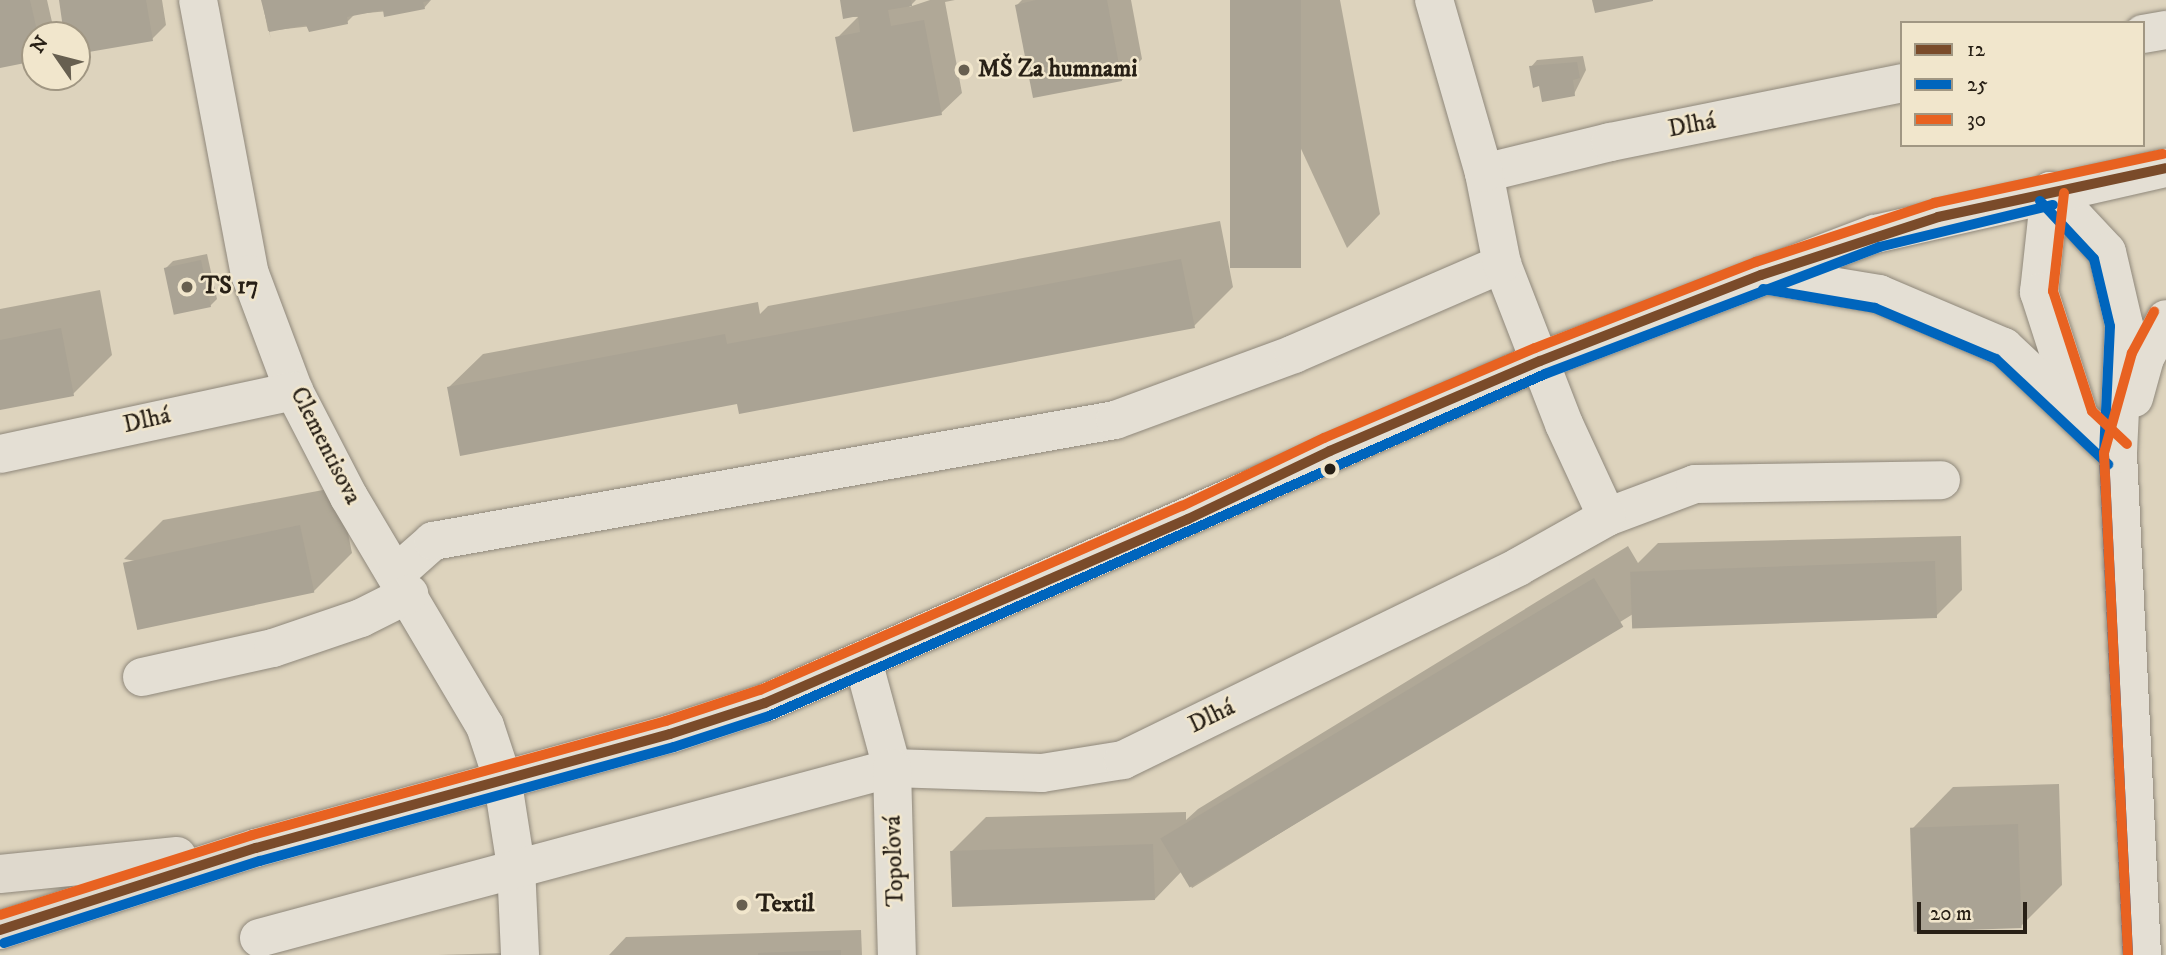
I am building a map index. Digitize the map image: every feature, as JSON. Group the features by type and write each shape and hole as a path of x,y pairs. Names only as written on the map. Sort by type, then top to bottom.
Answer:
{"main road":[{"path":"0,874 256,848"},
{"path":"0,930 256,848"}],"street":[{"name":"Clementisova","path":"198,0 250,274 294,391 349,497 404,583 485,726 502,777 516,866 520,955"},
{"path":"1434,0 1484,173 1502,264 1607,517"},
{"path":"2145,34 2166,30"},
{"name":"Dlhá","path":"1484,173 1610,142 1900,83"},
{"path":"256,848 502,777 670,734 765,704 1540,360 1875,234 2050,191 2166,168"},
{"path":"2050,191 2039,292 2080,419"},
{"path":"2050,191 2107,252 2124,325 2118,454 2151,788 2142,955"},
{"path":"142,677 274,649 361,618 404,583 433,541 1115,421 1294,354 1502,264"},
{"path":"1761,275 1879,294 2004,347 2118,454"},
{"path":"2118,454 2145,358 2166,319"},
{"name":"Dlhá","path":"0,454 294,391"},
{"name":"Dlhá","path":"259,938 516,866 892,768 1042,773 1123,760 1518,567 1607,517 1695,484 1941,480"},
{"path":"863,661 892,768"},
{"name":"Topoľová","path":"892,768 897,955"}],"building":[{"path":"0,0 30,0 35,21 21,21 21,64 0,68"},
{"path":"59,0 146,0 153,41 91,52 91,21 62,21"},
{"path":"261,0 429,1 423,2 425,9 384,17 383,10 347,17 348,24 309,32 306,25 269,32"},
{"path":"840,0 911,0 912,6 888,10 891,26 924,20 942,115 853,132 835,37 860,32 858,16 843,19"},
{"path":"1036,0 1107,0 1122,81 1033,98 1015,5"},
{"path":"1230,0 1301,0 1301,268 1230,268"},
{"path":"1592,0 1653,0 1653,1 1595,13"},
{"path":"1577,62 1580,78 1573,80 1575,96 1542,102 1539,86 1533,88 1529,66"},
{"path":"1181,259 1195,328 739,414 737,404 460,456 447,387 725,334 727,344"},
{"name":"TS 17","path":"201,260 211,307 174,315 164,268"},
{"path":"61,328 74,396 0,410 0,340"},
{"path":"300,525 314,592 137,630 123,563"},
{"path":"1935,561 1937,618 1632,629 1630,572"},
{"path":"1594,578 1623,627 1190,887 1160,839"},
{"path":"2018,824 2022,928 1914,932 1910,828"},
{"path":"1153,844 1155,900 952,907 950,851"},
{"path":"841,950 841,955 758,955 758,953"}],"transit line":[{"name":"30","path":"0,915 252,835 666,721 760,690 1182,506 1324,438 1535,348 1756,262 1934,203 2163,154"},
{"name":"12","path":"0,930 256,848 670,734 765,703 1188,519 1330,451 1540,361 1761,275 1938,217 2166,168"},
{"name":"30","path":"2064,193 2053,291 2092,411 2127,444"},
{"name":"25","path":"2040,201 2094,259 2110,326 2104,455 2128,955"},
{"name":"25","path":"4,943 260,861 674,747 769,716 1545,374 1879,247 2053,205"},
{"name":"25","path":"1763,289 1875,308 1996,359 2108,464"},
{"name":"30","path":"2128,955 2104,453 2132,353 2154,312"}],"place":[{"name":"MŠ Za humnami","path":"964,70"},
{"name":"TS 17","path":"187,287"},
{"name":"Textil","path":"742,905"}]}
